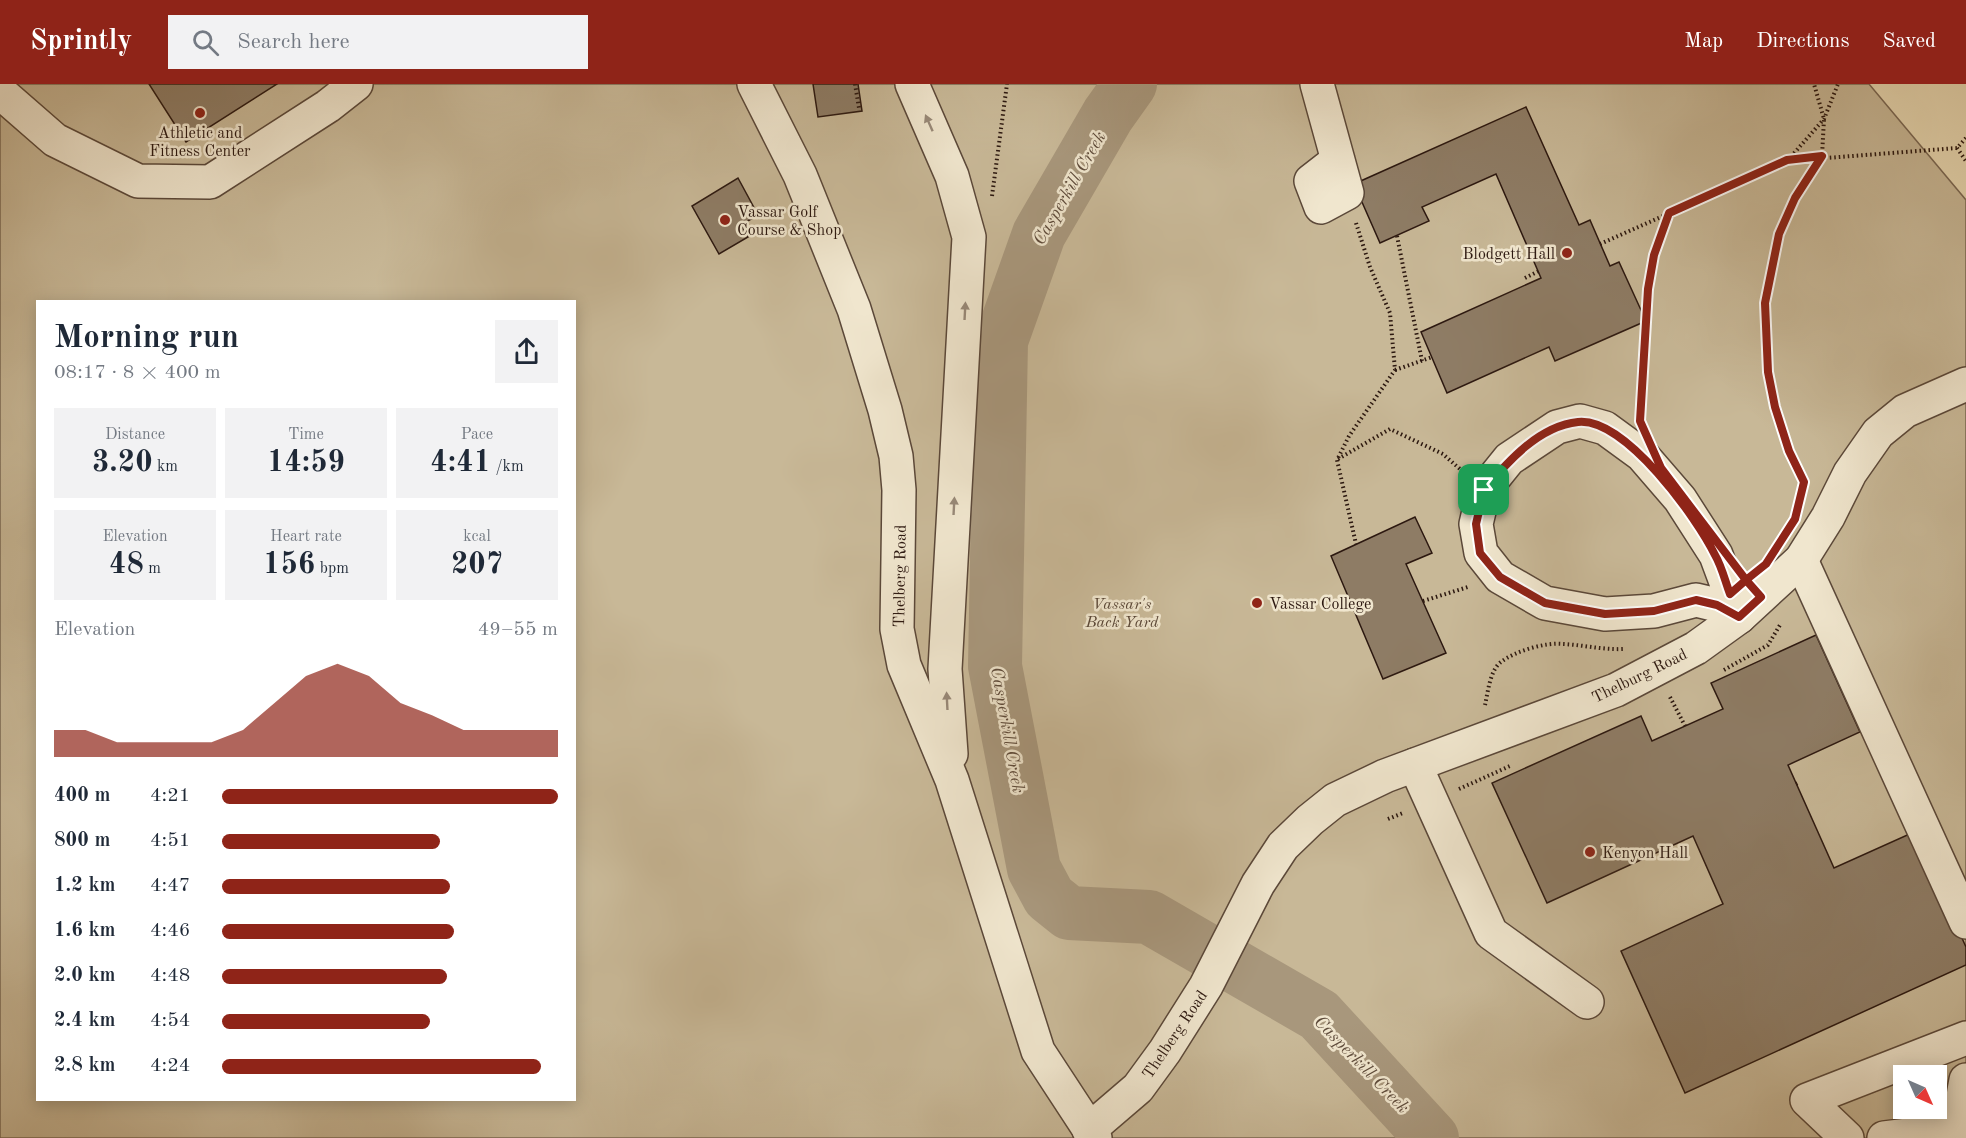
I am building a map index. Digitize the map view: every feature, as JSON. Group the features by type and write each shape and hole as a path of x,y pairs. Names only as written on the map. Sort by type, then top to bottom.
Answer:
{"lane":[{"path":"0,92 55,140 138,181 210,182 328,106 356,84"},
{"name":"Thelberg Road","path":"754,84 800,175 854,309 885,410 896,456 899,490 897,629 904,665 952,780 1038,1051 1092,1134 1138,1088 1206,986 1240,922"},
{"path":"912,84 952,176 969,237 945,669 952,780"},
{"path":"1317,84 1347,194"},
{"name":"Thelburg Road","path":"1240,922 1258,884 1283,846 1310,820 1335,801 1415,765 1616,690 1696,648 1739,617 1801,560 1828,517 1850,473 1878,433 1905,411 1966,384"},
{"path":"1580,421 1605,428 1642,455 1680,499 1716,555 1739,617 1717,605 1696,600 1654,611 1605,614 1545,603 1500,577 1480,553 1476,524 1484,490 1509,459 1557,427 1580,421"},
{"path":"1801,560 1966,922"},
{"path":"1415,765 1491,933 1587,1002"},
{"path":"1847,1138 1807,1100 1966,1038"},
{"path":"1884,1138 1957,1129 1966,1080"}],"path":[{"path":"855,84 859,108"},
{"path":"1814,84 1824,119"},
{"path":"1799,500 1804,482 1789,451 1775,407 1768,372 1765,303 1779,234 1795,198 1822,156 1824,119 1838,84"},
{"path":"1787,160 1824,119"},
{"path":"1600,244 1787,160 1957,148 1966,138"},
{"path":"1957,148 1966,161"},
{"path":"1347,194 1370,267 1390,313 1395,370"},
{"path":"1640,421 1648,289 1654,255 1669,213"},
{"path":"1397,236 1422,361"},
{"path":"1525,278 1539,272"},
{"path":"1356,544 1337,460 1349,436 1395,370 1432,357"},
{"path":"1337,460 1390,429 1443,454 1484,490"},
{"path":"1423,601 1500,577"},
{"path":"1485,707 1492,675 1501,662 1520,653 1563,644 1585,648 1634,649"}],"green space":[{"name":"Vassar's Back Yard","path":"0,84 1869,84 1966,200 1966,1138 0,1138"}],"building":[{"name":"Athletic and Fitness Center","path":"149,84 277,84 186,142"},
{"path":"813,84 858,84 862,111 818,117"},
{"name":"Blodgett Hall","path":"1526,107 1579,225 1590,220 1610,266 1619,262 1646,321 1555,361 1549,347 1447,393 1421,332 1541,278 1496,174 1422,207 1429,221 1380,243 1354,184"},
{"name":"Vassar Golf Course & Shop","path":"738,178 758,215 741,225 748,237 719,254 692,206"},
{"path":"1415,517 1432,553 1406,564 1446,653 1383,679 1331,556"},
{"name":"Kenyon Hall","path":"1816,635 1860,732 1788,765 1834,868 1914,832 1966,947 1966,965 1685,1093 1621,951 1723,904 1693,836 1547,903 1492,783 1641,716 1652,741 1723,709 1711,683"}],"waterway":[{"name":"Casperkill Creek","path":"1130,84 1108,115 1039,234 1001,341 995,666 1034,869 1049,897 1069,913 1149,917 1319,1015 1432,1138"}],"place":[{"name":"Athletic and Fitness Center","path":"200,113"},
{"name":"Vassar Golf Course & Shop","path":"725,220"},
{"name":"Blodgett Hall","path":"1567,253"},
{"name":"Vassar College","path":"1257,603"},
{"name":"Kenyon Hall","path":"1590,852"}],"route":[{"path":"1484,490 1476,524 1480,553 1500,577 1545,603 1605,614 1654,611 1696,600 1717,605 1739,617 1761,597 1746,580 1766,564 1795,519 1804,482 1789,451 1775,407 1768,372 1765,303 1770,268 1779,234 1795,198 1822,156 1787,160 1669,213 1654,255 1648,289 1640,421 1661,468 1692,513 1746,580 1730,594 1716,555 1680,499 1642,455 1605,428 1580,421 1557,427 1509,459 1484,490"}]}
